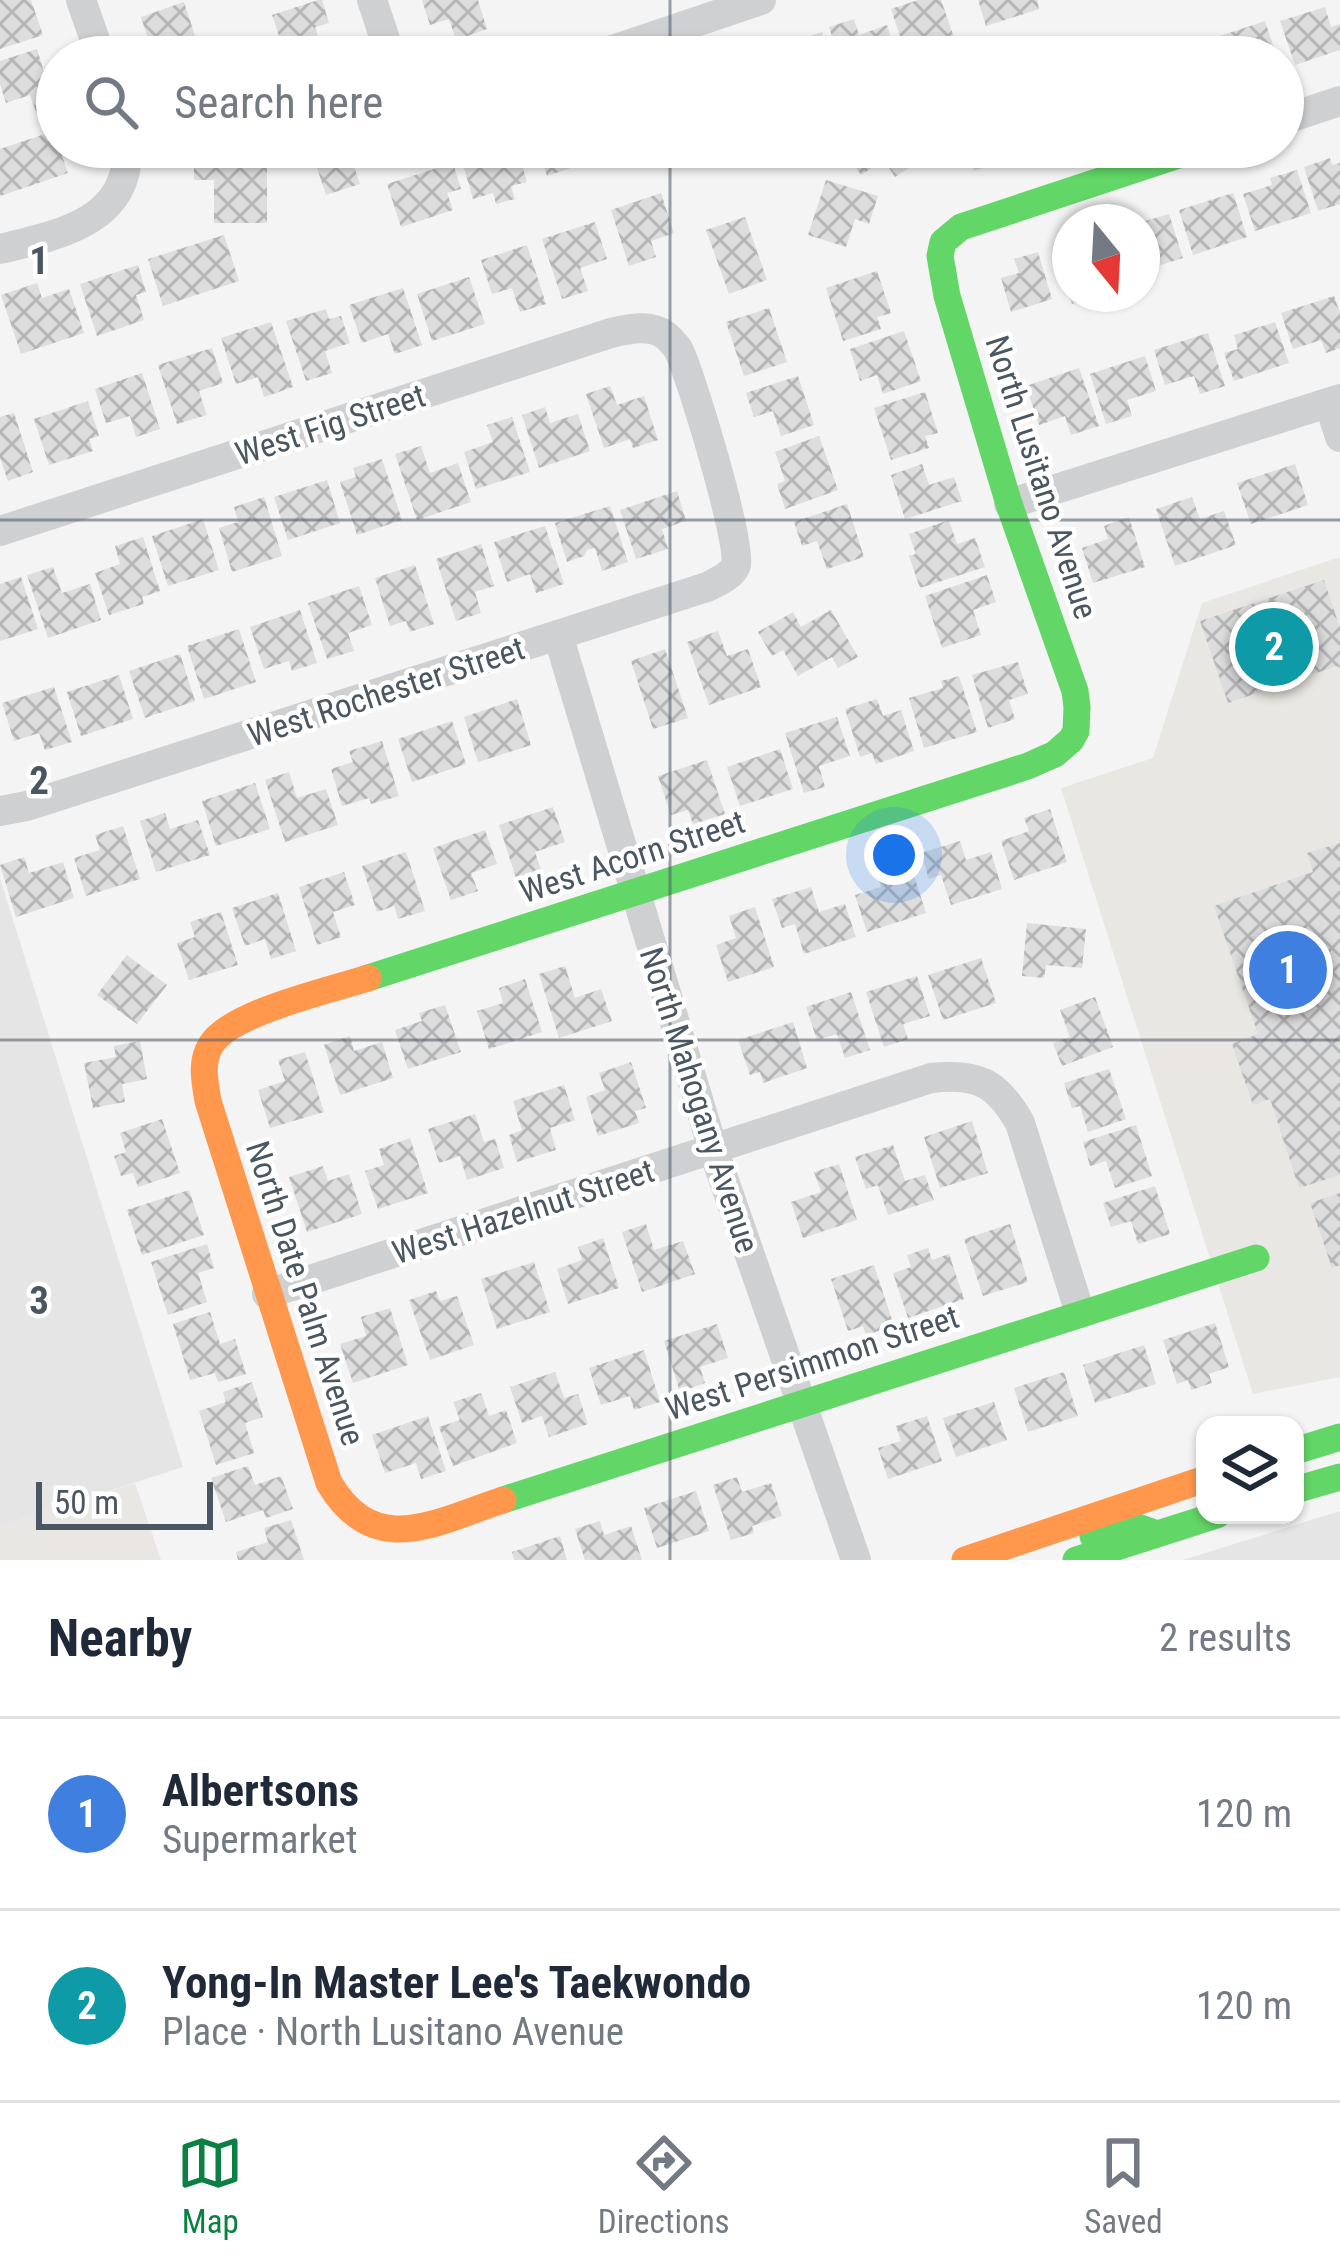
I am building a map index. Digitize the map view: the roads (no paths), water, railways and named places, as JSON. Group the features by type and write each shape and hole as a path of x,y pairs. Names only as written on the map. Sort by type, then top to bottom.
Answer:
{"street":[{"path":"81,0 94,36"},
{"path":"372,0 385,36"},
{"path":"631,36 671,14 760,0"},
{"path":"1304,113 1340,101"},
{"path":"0,249 76,227 103,210 119,190 127,168"},
{"name":"North Lusitano Avenue","path":"1077,733 1075,691 1009,504 940,267 943,242 961,227 1139,168"},
{"name":"West Fig Street","path":"0,531 637,328 662,332 676,345 737,546 737,563"},
{"path":"1009,504 1335,401 1340,437"},
{"name":"West Rochester Street","path":"13,808 707,587 728,575 737,563"},
{"name":"North Mahogany Avenue","path":"558,635 712,1149 856,1560"},
{"name":"West Acorn Street","path":"208,1045 226,1027 251,1016 1028,766 1061,749 1077,733"},
{"name":"North Date Palm Avenue","path":"208,1045 203,1078 208,1102 329,1483 342,1506 363,1523 389,1531"},
{"name":"West Hazelnut Street","path":"267,1294 932,1078 959,1075 985,1082 1006,1099 1019,1123 1080,1312"},
{"name":"West Persimmon Street","path":"389,1531 417,1528 1256,1258"},
{"path":"1304,1448 1340,1437"},
{"path":"1304,1488 1340,1478"},
{"path":"965,1560 1196,1482"},
{"path":"1076,1560 1196,1522"},
{"path":"1015,1560 1132,1525 1156,1534"}],"place":[{"name":"Yong-In Master Lee's Taekwondo","path":"1274,647"},
{"name":"Albertsons","path":"1288,970"}]}
